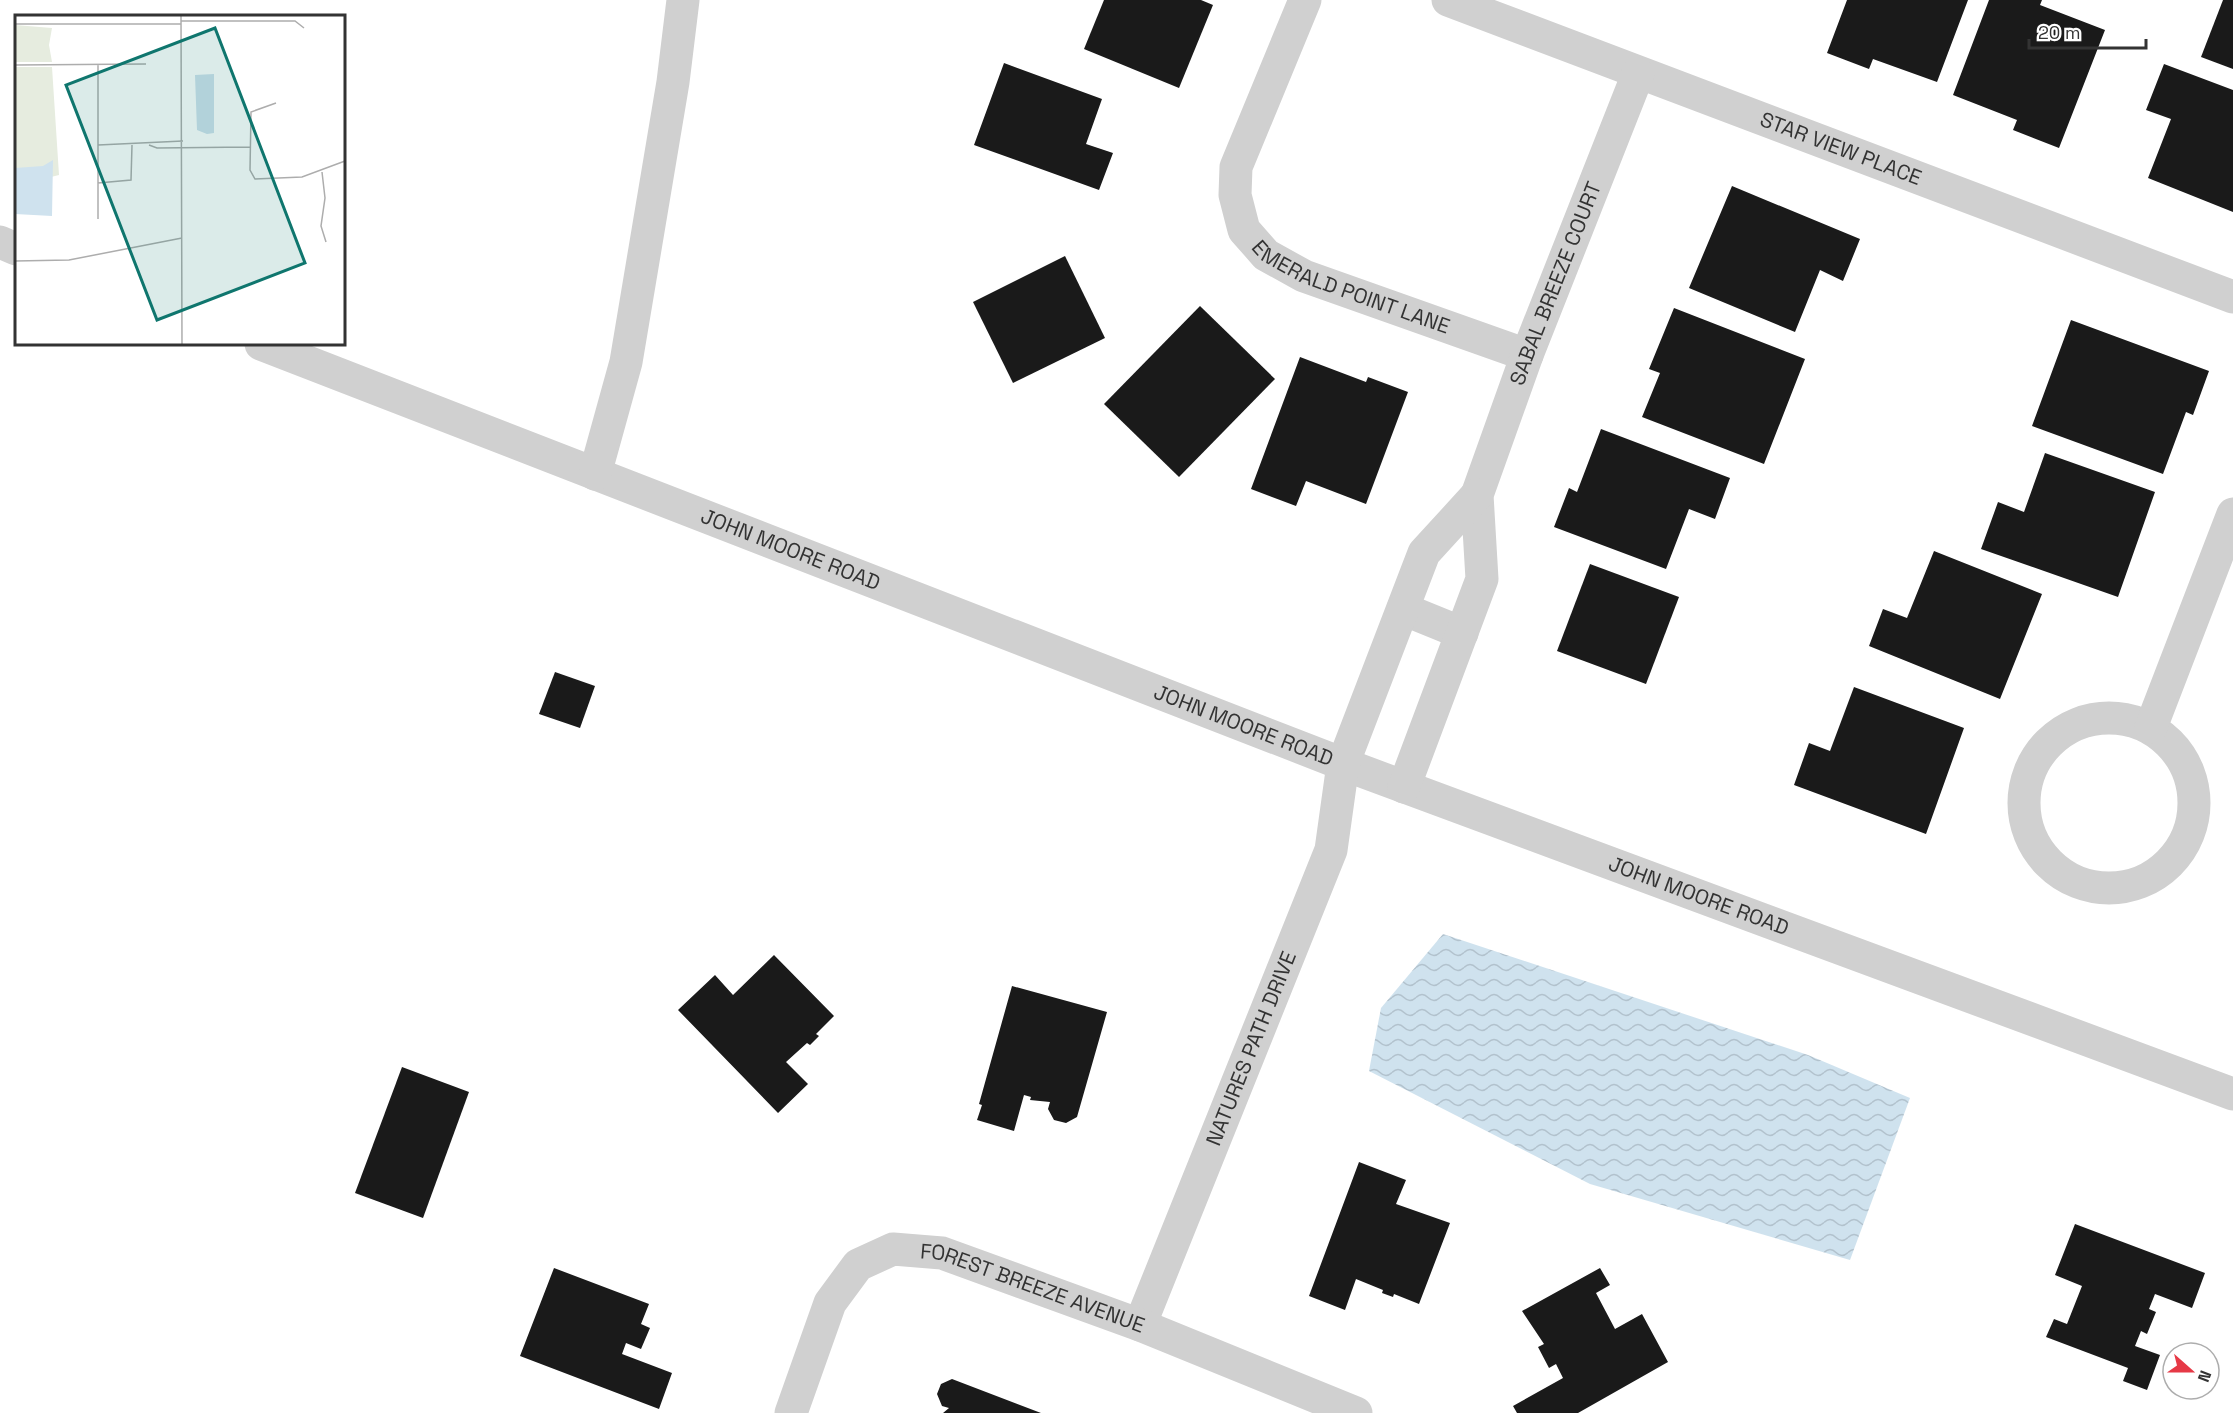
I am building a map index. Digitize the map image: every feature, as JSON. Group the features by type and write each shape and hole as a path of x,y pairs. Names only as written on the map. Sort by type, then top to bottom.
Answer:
{"street":[{"path":"595,474 626,363 673,82 683,0"},
{"name":"EMERALD POINT LANE","path":"1305,0 1236,167 1235,195 1244,230 1266,255 1304,276 1527,355"},
{"name":"STAR VIEW PLACE","path":"1448,0 1638,74 2233,297"},
{"name":"SABAL BREEZE COURT","path":"1343,764 1424,553 1477,495 1527,355 1638,74"},
{"path":"0,242 15,249"},
{"name":"JOHN MOORE ROAD","path":"264,345 1343,764 2233,1094"},
{"name":"SABAL BREEZE COURT","path":"1404,787 1482,579 1477,495"},
{"path":"2151,727 2233,514"},
{"path":"1403,609 1462,633"},
{"path":"2123,717 2151,727 2172,744 2187,766 2194,793 2193,820 2183,846 2166,867 2143,882 2116,888 2089,886 2062,875 2041,855 2027,829 2023,800 2029,771 2044,746 2067,728 2094,718 2123,717"},
{"name":"NATURES PATH DRIVE","path":"1140,1326 1331,850 1343,764"},
{"name":"FOREST BREEZE AVENUE","path":"791,1413 830,1304 858,1265 893,1249 942,1253 1140,1326 1356,1413"}],"water":[{"path":"1443,934 1808,1055 1910,1098 1850,1260 1590,1184 1369,1071 1381,1008"}],"building":[{"path":"1104,0 1201,0 1213,5 1179,88 1084,49"},
{"path":"1847,0 1968,0 1937,82 1873,59 1869,69 1827,53"},
{"path":"1989,0 2042,0 2040,5 2105,30 2059,148 2013,130 2017,120 1953,95"},
{"path":"2223,0 2233,0 2233,69 2201,57"},
{"path":"1004,63 1102,99 1086,144 1113,153 1099,190 974,145"},
{"path":"2164,64 2233,90 2233,212 2148,178 2171,119 2146,110"},
{"path":"1732,186 1860,239 1843,281 1820,270 1795,332 1689,288"},
{"path":"1065,256 1105,338 1013,383 973,302"},
{"path":"1200,306 1275,379 1179,477 1104,404"},
{"path":"1674,308 1805,359 1764,464 1642,417 1660,373 1649,369"},
{"path":"2071,320 2209,371 2193,415 2186,412 2163,474 2032,426"},
{"path":"1300,357 1366,382 1368,377 1408,392 1366,504 1306,481 1296,506 1251,489"},
{"path":"1601,429 1730,478 1715,519 1689,509 1666,569 1554,527 1569,488 1577,492"},
{"path":"2045,453 2155,492 2118,597 1981,549 1998,502 2024,512"},
{"path":"1934,551 2042,594 2000,699 1869,646 1883,609 1907,618"},
{"path":"1590,564 1679,597 1646,684 1557,651"},
{"path":"555,672 595,686 580,728 539,714"},
{"path":"1854,687 1964,728 1926,834 1794,785 1809,743 1830,751"},
{"path":"774,955 834,1016 816,1034 819,1036 810,1045 807,1043 786,1062 808,1084 778,1113 678,1010 715,975 733,995"},
{"path":"1012,986 1107,1012 1077,1117 1066,1123 1054,1120 1048,1109 1050,1102 1030,1100 1031,1097 1024,1095 1014,1131 977,1120 982,1105 979,1104"},
{"path":"402,1067 469,1092 423,1218 355,1193"},
{"path":"1359,1162 1406,1180 1396,1204 1450,1223 1419,1304 1394,1294 1393,1297 1382,1293 1383,1290 1356,1279 1345,1310 1309,1296"},
{"path":"2075,1224 2205,1273 2192,1308 2155,1294 2149,1309 2156,1312 2147,1334 2141,1331 2135,1346 2160,1355 2147,1390 2123,1381 2128,1368 2046,1337 2054,1319 2067,1324 2082,1286 2055,1275"},
{"path":"554,1268 649,1304 641,1324 650,1328 641,1349 626,1343 622,1354 672,1373 659,1409 520,1356"},
{"path":"1600,1268 1610,1285 1596,1293 1615,1329 1642,1314 1668,1362 1578,1413 1517,1413 1513,1406 1563,1378 1556,1364 1549,1368 1538,1347 1544,1344 1522,1311"},
{"path":"952,1379 1041,1413 943,1413 949,1408 942,1406 937,1394 941,1384"}]}
